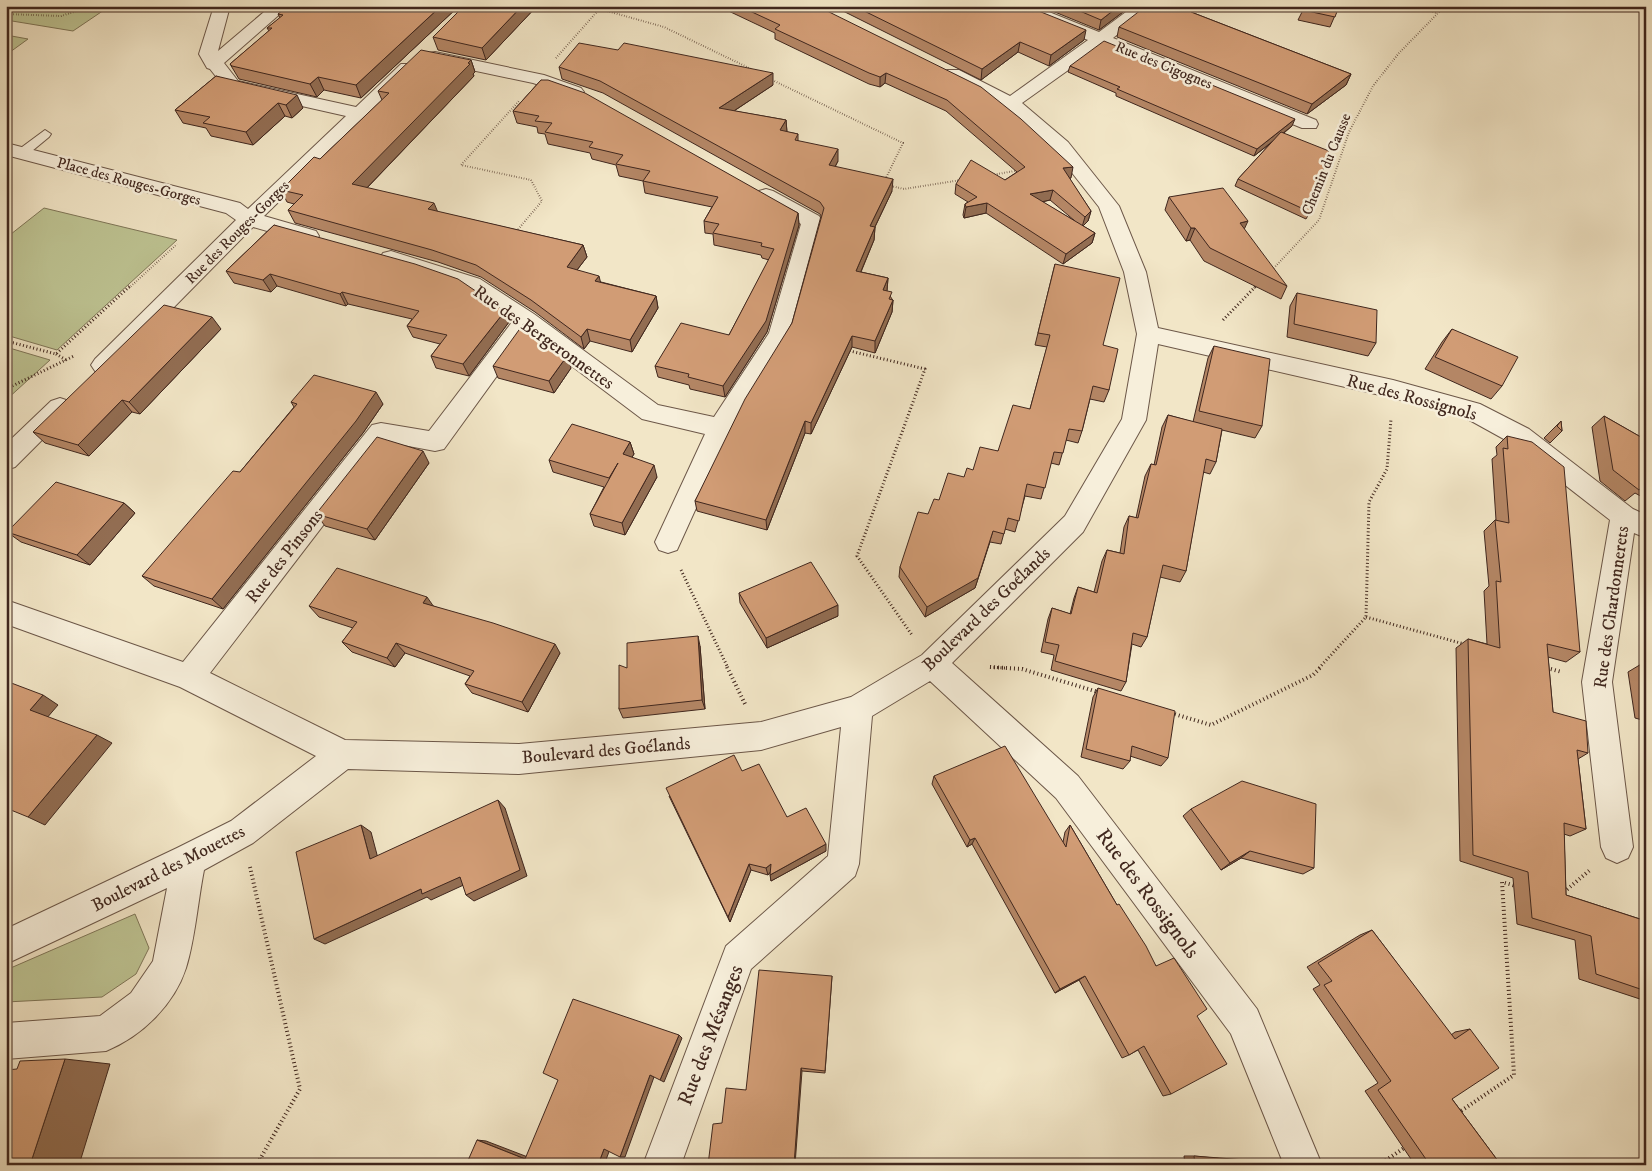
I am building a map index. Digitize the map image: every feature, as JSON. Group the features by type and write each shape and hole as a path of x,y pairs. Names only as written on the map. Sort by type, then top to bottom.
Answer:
{"street":[{"path":"222,6 208,54 232,85 359,113"},
{"path":"214,64 282,6"},
{"name":"Rue des Cigognes","path":"1019,6 1309,124"},
{"path":"1010,103 1029,92 1101,40 1144,6"},
{"name":"Rue des Rouges-Gorges","path":"6,460 249,219 430,47 538,79"},
{"name":"Boulevard des Goélands","path":"189,677 343,754 518,759 761,736 858,709 932,664 1074,524 1134,420 1148,334 1135,272 1109,206 1060,146 1026,115 1010,103 928,62"},
{"path":"538,79 595,99"},
{"name":"Place des Rouges-Gorges","path":"14,151 233,208 249,219"},
{"path":"668,542 720,428 780,334 812,220 751,186"},
{"path":"249,219 325,240"},
{"name":"Rue des Bergeronnettes","path":"372,253 429,269 472,284 526,320 652,413 720,428"},
{"name":"Rue des Pinsons","path":"189,677 381,432 435,442 526,320"},
{"name":"Rue des Rossignols","path":"1148,334 1393,390 1471,410 1520,436 1635,521"},
{"name":"Rue des Chardonnerets","path":"1617,848 1597,682 1635,521"},
{"path":"6,612 189,677"},
{"name":"Rue des Rossignols","path":"932,664 1067,786 1244,1022 1303,1165"},
{"name":"Rue des Mésanges","path":"662,1165 738,958 843,864 858,709"},
{"name":"Boulevard des Mouettes","path":"6,947 189,860 242,832 343,754"},
{"path":"6,1041 106,1034 144,1006 169,967 189,860"}],"lane":[{"path":"14,151 45,134"}],"path":[{"path":"7,14 55,17 78,14 92,6"},
{"path":"1419,6 1436,13"},
{"name":"Chemin du Causse","path":"1272,269 1319,220 1349,132 1372,86 1436,13 1445,6"},
{"path":"510,239 542,201 531,180 461,165 601,8 664,27 752,70"},
{"path":"770,79 903,143 883,184 904,189 962,180"},
{"path":"992,175 1021,170"},
{"path":"56,354 177,244"},
{"path":"1198,345 1258,284"},
{"path":"6,341 56,354 66,360"},
{"path":"6,389 97,345 124,344"},
{"path":"838,348 925,369 857,556 932,664 1022,669 1107,694"},
{"path":"1164,711 1211,725 1313,675 1366,616 1369,502 1387,469 1393,390"},
{"path":"668,542 761,736"},
{"path":"1366,616 1467,645"},
{"path":"1541,666 1597,682"},
{"path":"242,832 300,1089 260,1159 271,1165"},
{"path":"1556,898 1617,848"},
{"path":"1450,1117 1514,1075 1502,882 1520,887"},
{"path":"1379,1165 1411,1144"}],"green space":[{"path":"6,6 110,6 73,31 6,20"},
{"path":"6,35 28,39 6,55"},
{"path":"44,208 177,240 57,350 6,335 6,238"},
{"path":"6,347 50,360 6,400"},
{"path":"135,914 149,948 136,974 102,997 6,1002 6,970"}],"building":[{"path":"288,6 441,6 356,85 318,77 310,84 232,66 230,64 272,28 267,28 283,15 278,14"},
{"path":"464,6 522,6 482,48 433,37"},
{"path":"739,6 817,6 981,87 1021,119 1073,167 1063,168 1091,211 1085,217 1053,190 1030,194 1095,233 1066,254 987,203 966,207 965,204 977,197 956,184 971,160 1005,180 1025,167 947,100 886,73 880,77 869,73 775,29 780,25"},
{"path":"854,6 1026,6 1086,30 1051,55 1020,42 982,69"},
{"path":"1068,6 1119,6 1101,20"},
{"path":"1146,6 1193,6 1191,12 1351,74 1312,104 1119,27"},
{"path":"1304,6 1339,6 1335,17 1303,10"},
{"path":"1104,41 1295,119 1257,149 1117,89 1120,87 1070,66"},
{"path":"579,43 618,50 624,43 773,73 719,108 786,120 780,130 798,134 795,140 838,149 829,165 893,179 870,226 875,227 856,271 888,278 883,290 892,292 889,299 893,300 875,341 852,336 811,423 805,421 766,520 695,501 745,399 792,323 824,208 820,202 600,81 559,67"},
{"path":"421,50 471,60 468,63 470,64 352,184 434,203 428,209 583,245 567,267 599,276 595,281 656,296 630,340 587,329 581,337 531,300 476,265 432,250 288,210 303,195 281,190 314,157 320,159 389,93 378,91"},
{"path":"216,76 297,95 286,105 278,103 246,132 203,123 210,117 175,110"},
{"path":"541,80 548,80 585,93 798,213 766,321 723,386 688,377 689,374 655,366 681,323 729,335 774,249 761,246 762,243 713,233 719,224 704,221 718,197 643,181 650,171 616,164 623,155 589,147 593,142 545,132 552,123 535,121 539,116 513,111"},
{"path":"1281,132 1329,151 1310,212 1238,179"},
{"path":"1223,188 1248,221 1240,223 1287,286 1210,248 1195,228 1191,228 1169,197"},
{"path":"274,225 415,264 458,279 505,311 463,364 431,356 447,335 407,326 419,311 342,292 340,294 270,274 263,280 226,271"},
{"path":"1055,264 1120,278 1103,345 1118,349 1109,390 1093,386 1082,431 1069,429 1063,453 1054,452 1045,488 1027,484 1019,521 1008,518 1004,534 993,531 978,578 927,607 900,567 918,512 928,514 934,499 939,500 948,473 964,477 967,468 973,470 980,447 998,451 1013,405 1030,409 1050,335 1038,333"},
{"path":"1297,293 1377,310 1376,343 1294,324"},
{"path":"164,305 212,317 129,402 122,400 78,445 33,432"},
{"path":"524,323 567,356 549,381 493,366"},
{"path":"1452,329 1518,357 1502,386 1435,357"},
{"path":"1214,346 1270,359 1262,426 1199,411"},
{"path":"314,375 376,392 356,421 212,599 142,576 233,471 240,472 297,404 291,402"},
{"path":"1168,415 1222,429 1216,462 1206,459 1186,571 1163,565 1147,637 1133,633 1126,682 1055,661 1059,645 1045,642 1052,608 1071,614 1078,587 1097,593 1107,550 1124,554 1129,516 1138,518 1151,464 1156,465"},
{"path":"1604,416 1646,440 1646,482 1639,490 1613,470"},
{"path":"1561,421 1562,431 1557,426"},
{"path":"572,424 630,442 623,454 654,465 622,523 590,514 618,463 609,478 549,460"},
{"path":"1507,436 1532,442 1564,467 1580,652 1547,644 1553,712 1586,721 1588,753 1577,750 1586,829 1564,823 1566,895 1646,921 1646,991 1596,974 1591,936 1532,918 1528,872 1473,855 1468,639 1500,648 1496,581 1501,582 1495,520 1509,523 1503,448 1508,449"},
{"path":"377,437 423,451 367,529 316,514"},
{"path":"56,482 124,503 77,555 7,532"},
{"path":"811,562 838,605 766,638 739,593"},
{"path":"337,568 427,597 423,603 493,623 555,644 522,702 465,684 474,671 396,643 387,658 342,642 357,622 309,606"},
{"path":"698,636 702,700 619,709 619,665 627,668 627,643"},
{"path":"1643,663 1646,664 1646,680"},
{"path":"6,681 43,695 30,710 97,735 28,817 6,808"},
{"path":"1098,688 1175,711 1168,758 1132,746 1130,761 1086,749"},
{"path":"1005,746 1066,847 1070,825 1117,905 1119,904 1146,946 1156,966 1174,958 1207,1009 1197,1016 1227,1064 1171,1094 1144,1046 1129,1055 1085,976 1060,989 975,838 970,840 934,776"},
{"path":"734,755 742,771 759,764 787,817 806,808 826,844 770,875 771,864 766,868 749,864 728,917 666,788"},
{"path":"1242,781 1316,804 1314,868 1250,851 1230,863 1191,809"},
{"path":"498,800 520,870 466,895 460,877 422,894 421,889 314,939 296,852 361,825 370,859"},
{"path":"1372,930 1455,1039 1470,1029 1499,1068 1452,1099 1501,1165 1430,1165 1378,1090 1391,1081 1324,985 1332,981 1318,963"},
{"path":"759,970 832,976 825,1071 801,1068 794,1165 708,1165 713,1124 722,1123 726,1088 746,1090"},
{"path":"573,999 679,1035 660,1080 650,1075 620,1157 604,1149 598,1165 466,1165 477,1140 525,1159 558,1080 543,1073"},
{"path":"65,1059 30,1165 6,1165 6,1070 17,1069 20,1061"},
{"path":"1194,1156 1284,1163 1285,1165 1195,1165"}]}
